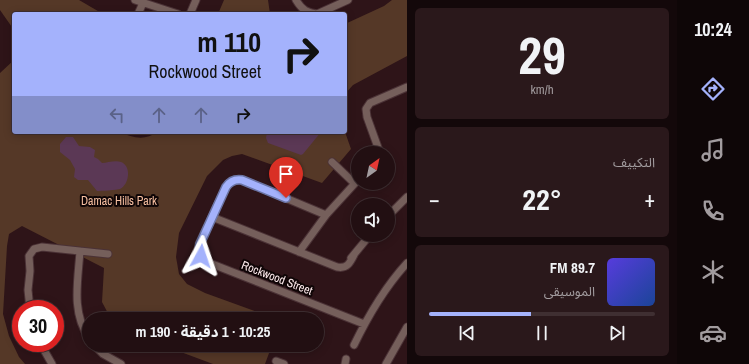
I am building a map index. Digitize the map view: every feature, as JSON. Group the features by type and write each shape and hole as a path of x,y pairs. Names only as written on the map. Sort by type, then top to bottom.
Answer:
{"street":[{"path":"135,0 143,4 171,12"},
{"path":"191,12 196,0"},
{"path":"296,0 304,10 308,12"},
{"path":"296,0 297,8 300,12"},
{"path":"322,12 348,0"},
{"path":"139,12 143,4"},
{"path":"377,146 368,121 366,109 370,103 407,88"},
{"path":"332,162 351,178"},
{"name":"Rockwood Street","path":"326,215 239,180 231,182 226,187 199,247 200,254 204,261 364,324"},
{"path":"299,252 326,215 351,188"},
{"path":"395,209 407,197"},
{"path":"212,217 337,267 344,267 350,263 354,255 364,242"},
{"path":"28,300 30,270 29,256 36,248 42,247 108,254"},
{"path":"80,251 77,308 82,325"},
{"path":"354,345 364,324 388,286 407,263"},
{"path":"386,364 407,328"},
{"path":"45,352 52,364"},
{"path":"101,352 121,364"},
{"path":"276,361 284,364"}],"green space":[{"path":"0,0 79,0 100,12 12,12 12,27 0,10"},
{"path":"224,0 268,0 270,12 219,12"},
{"path":"392,0 407,0 407,56 353,85 347,92 347,23 384,6"},
{"name":"Damac Hills Park","path":"12,62 12,134 124,134 144,138 154,134 346,134 351,149 322,183 242,154 223,160 207,176 179,233 176,257 179,274 187,284 205,293 258,312 107,312 102,302 104,268 22,226 9,234 3,314 12,342 12,352 17,352 25,364 0,364 0,73"},
{"path":"181,352 269,352 265,364 213,364"}],"shaded area":[{"path":"267,134 319,134 301,155 268,143 266,138"},
{"path":"66,137 73,137 79,146 90,147 95,150 94,157 102,163 116,161 124,164 128,171 126,184 120,189 97,191 88,180 78,180 74,177 75,169 70,160 60,152 60,144"}],"route":[{"path":"201,256 199,250 200,244 228,184 236,180 242,180 286,198"}]}
